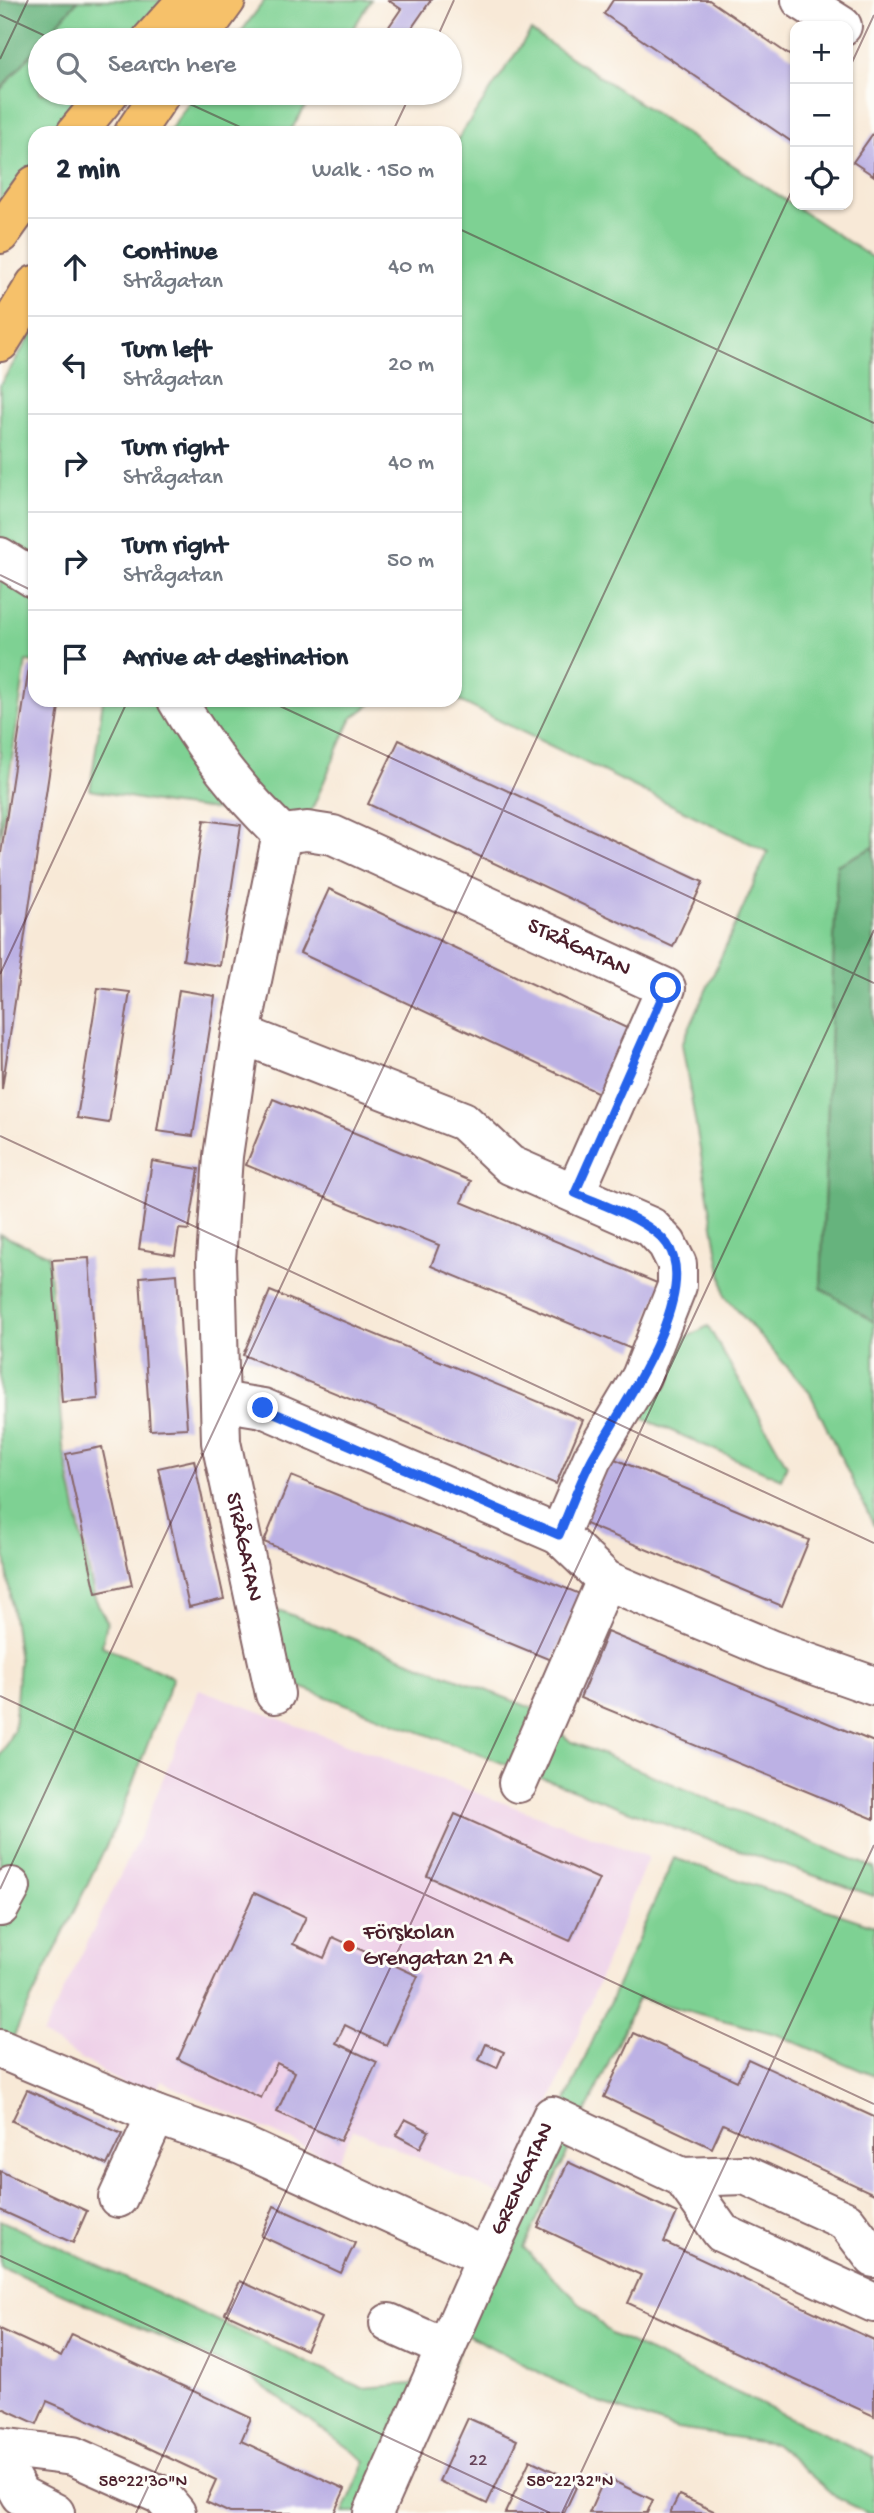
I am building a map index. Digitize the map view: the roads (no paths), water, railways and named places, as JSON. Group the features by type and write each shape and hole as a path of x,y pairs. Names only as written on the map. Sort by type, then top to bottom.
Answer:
{"main road":[{"path":"162,28 187,0"},
{"path":"206,28 226,0"},
{"path":"82,126 99,105"},
{"path":"139,126 153,105"},
{"path":"0,234 28,195"},
{"path":"0,342 28,296"}],"street":[{"path":"801,0 834,21"},
{"path":"853,30 874,38"},
{"path":"0,557 28,575"},
{"path":"181,707 198,736 247,800 282,834"},
{"name":"STRÅGATAN","path":"275,1694 221,1442 216,1260 223,1156 241,1034 282,834 307,831 333,835 666,988 575,1193"},
{"path":"241,1034 463,1121 510,1166 651,1227 667,1244 677,1264 677,1286 642,1377 592,1459 559,1535"},
{"path":"220,1401 263,1408 559,1535 606,1580 772,1650 874,1686"},
{"path":"518,1783 606,1580"},
{"path":"0,2049 156,2115 118,2198"},
{"name":"GRENGATAN","path":"156,2115 241,2146 486,2257"},
{"name":"GRENGATAN","path":"373,2513 444,2348 552,2116 682,2177 745,2175 846,2221 874,2258"},
{"name":"GRENGATAN","path":"682,2177 722,2234 866,2289"},
{"path":"389,2323 444,2348"},
{"path":"0,2447 73,2456 161,2495 176,2513"},
{"path":"0,2459 20,2495 55,2513"}],"place":[{"name":"Förskolan Grengatan 21 A","path":"349,1946"}]}
